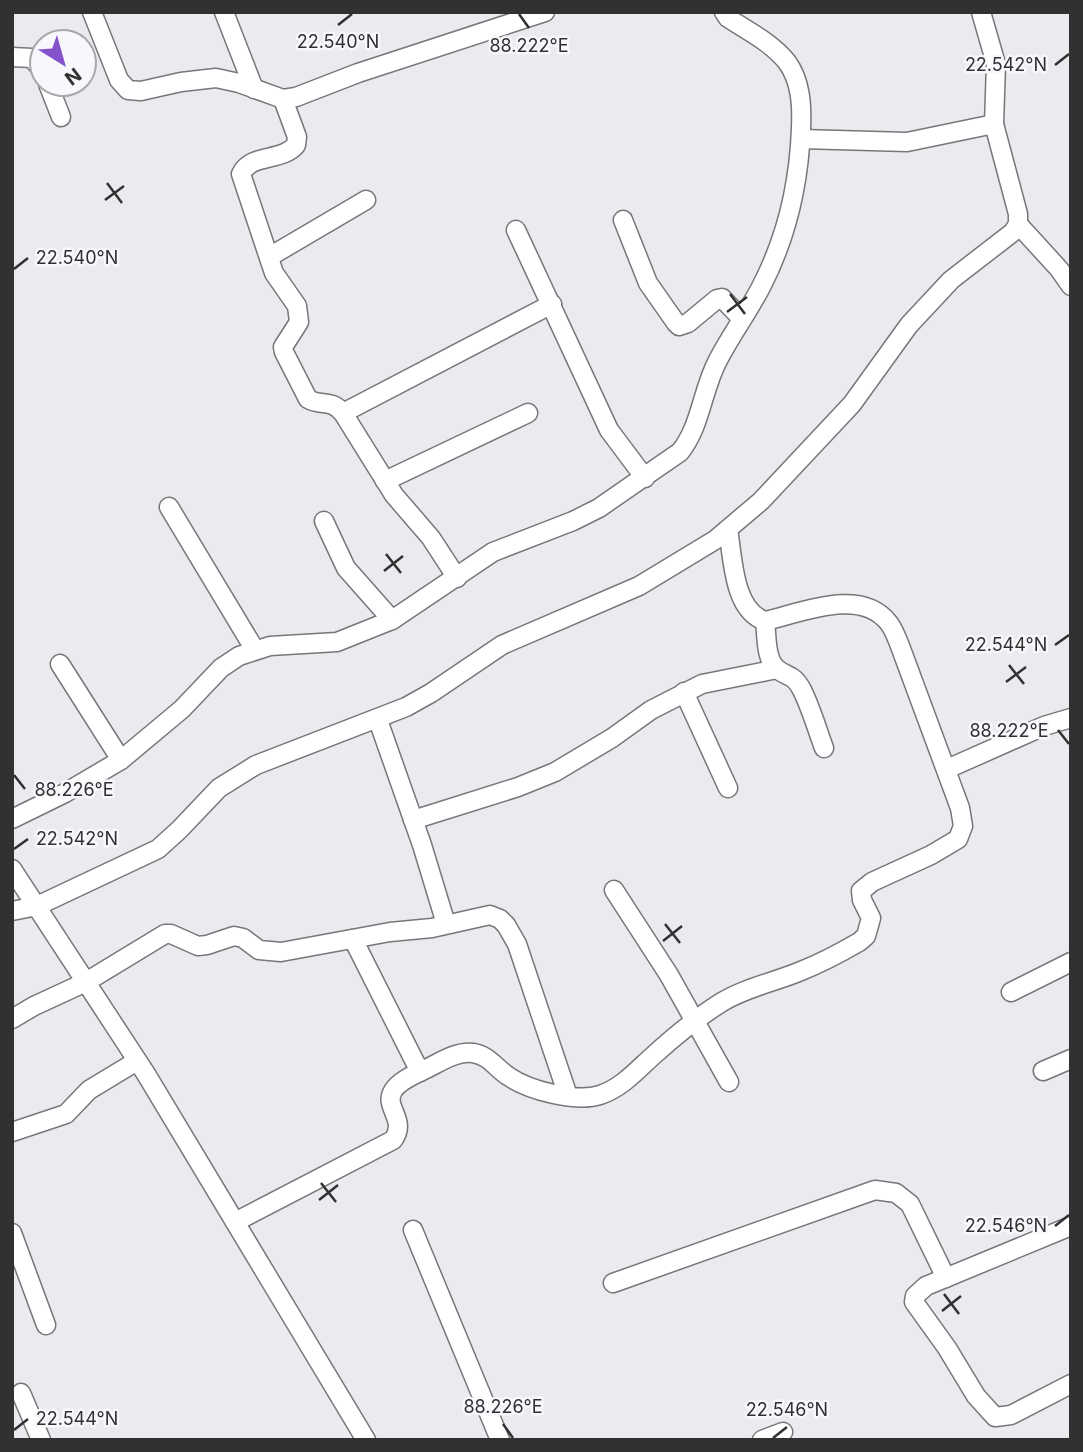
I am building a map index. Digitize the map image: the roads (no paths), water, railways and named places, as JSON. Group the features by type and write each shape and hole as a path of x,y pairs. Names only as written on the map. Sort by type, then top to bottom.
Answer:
{"street":[{"path":"92,12 119,80 128,90 141,91 216,78 283,99 309,94 358,72 545,12"},
{"path":"224,12 254,89"},
{"path":"12,819 65,793 121,760 174,716 221,668 239,656 270,646 337,642 392,620 493,552 573,522 645,478 680,452 688,442 714,366 761,288 786,230 799,167 802,114 798,80 788,63 774,48 728,18 724,12"},
{"path":"981,12 996,64 994,124 1001,158 1014,196 1018,224 1065,267 1071,286"},
{"path":"54,98 61,117"},
{"path":"283,99 297,137 296,145 289,152 250,164 241,174 278,281 297,306 299,322 283,347 308,399 313,402 332,403 343,413 402,507 432,538 457,578"},
{"path":"801,139 907,142 994,124"},
{"path":"269,257 366,201"},
{"path":"623,220 648,283 676,324 679,326 688,323 717,299 722,298 742,318"},
{"path":"12,911 37,906 158,849 219,788 246,771 378,720 431,694 502,645 639,586 685,560 761,501 852,404 909,325 950,280 1013,232 1018,224"},
{"path":"516,230 610,430 645,478"},
{"path":"343,413 552,304"},
{"path":"385,481 528,413"},
{"path":"169,507 255,650"},
{"path":"324,522 346,568 392,620"},
{"path":"235,1222 393,1140 399,1125 390,1098 393,1090 453,1055 474,1053 485,1057 516,1081 536,1089 568,1096 588,1097 615,1088 695,1021 735,995 801,971 844,951 866,936 872,918 860,896 861,891 872,882 931,855 958,839 963,826 960,808 901,646 888,622 873,610 858,603 838,604 765,621 758,618 744,602 735,571 728,529"},
{"path":"765,621 769,655 777,669 792,677 801,690 824,748"},
{"path":"60,664 121,760"},
{"path":"413,820 518,787 555,772 612,738 651,710 702,684 777,669"},
{"path":"684,692 728,788"},
{"path":"947,769 1044,726 1071,718"},
{"path":"378,720 446,924"},
{"path":"12,869 137,1060 366,1440"},
{"path":"614,890 669,975 729,1082"},
{"path":"12,1018 86,982 165,934 172,934 198,946 234,936 243,938 260,950 281,953 490,915 506,925 517,944 568,1096"},
{"path":"354,939 420,1072"},
{"path":"1011,992 1071,962"},
{"path":"1043,1071 1071,1059"},
{"path":"12,1132 66,1114 89,1090 137,1060"},
{"path":"614,1283 875,1189 896,1193 910,1204 946,1278"},
{"path":"1071,1226 920,1290 914,1302 989,1413 1002,1418 1011,1415 1071,1384"},
{"path":"413,1230 500,1440"},
{"path":"12,1233 46,1325"},
{"path":"21,1393 41,1440"},
{"path":"762,1440 783,1432"}]}
